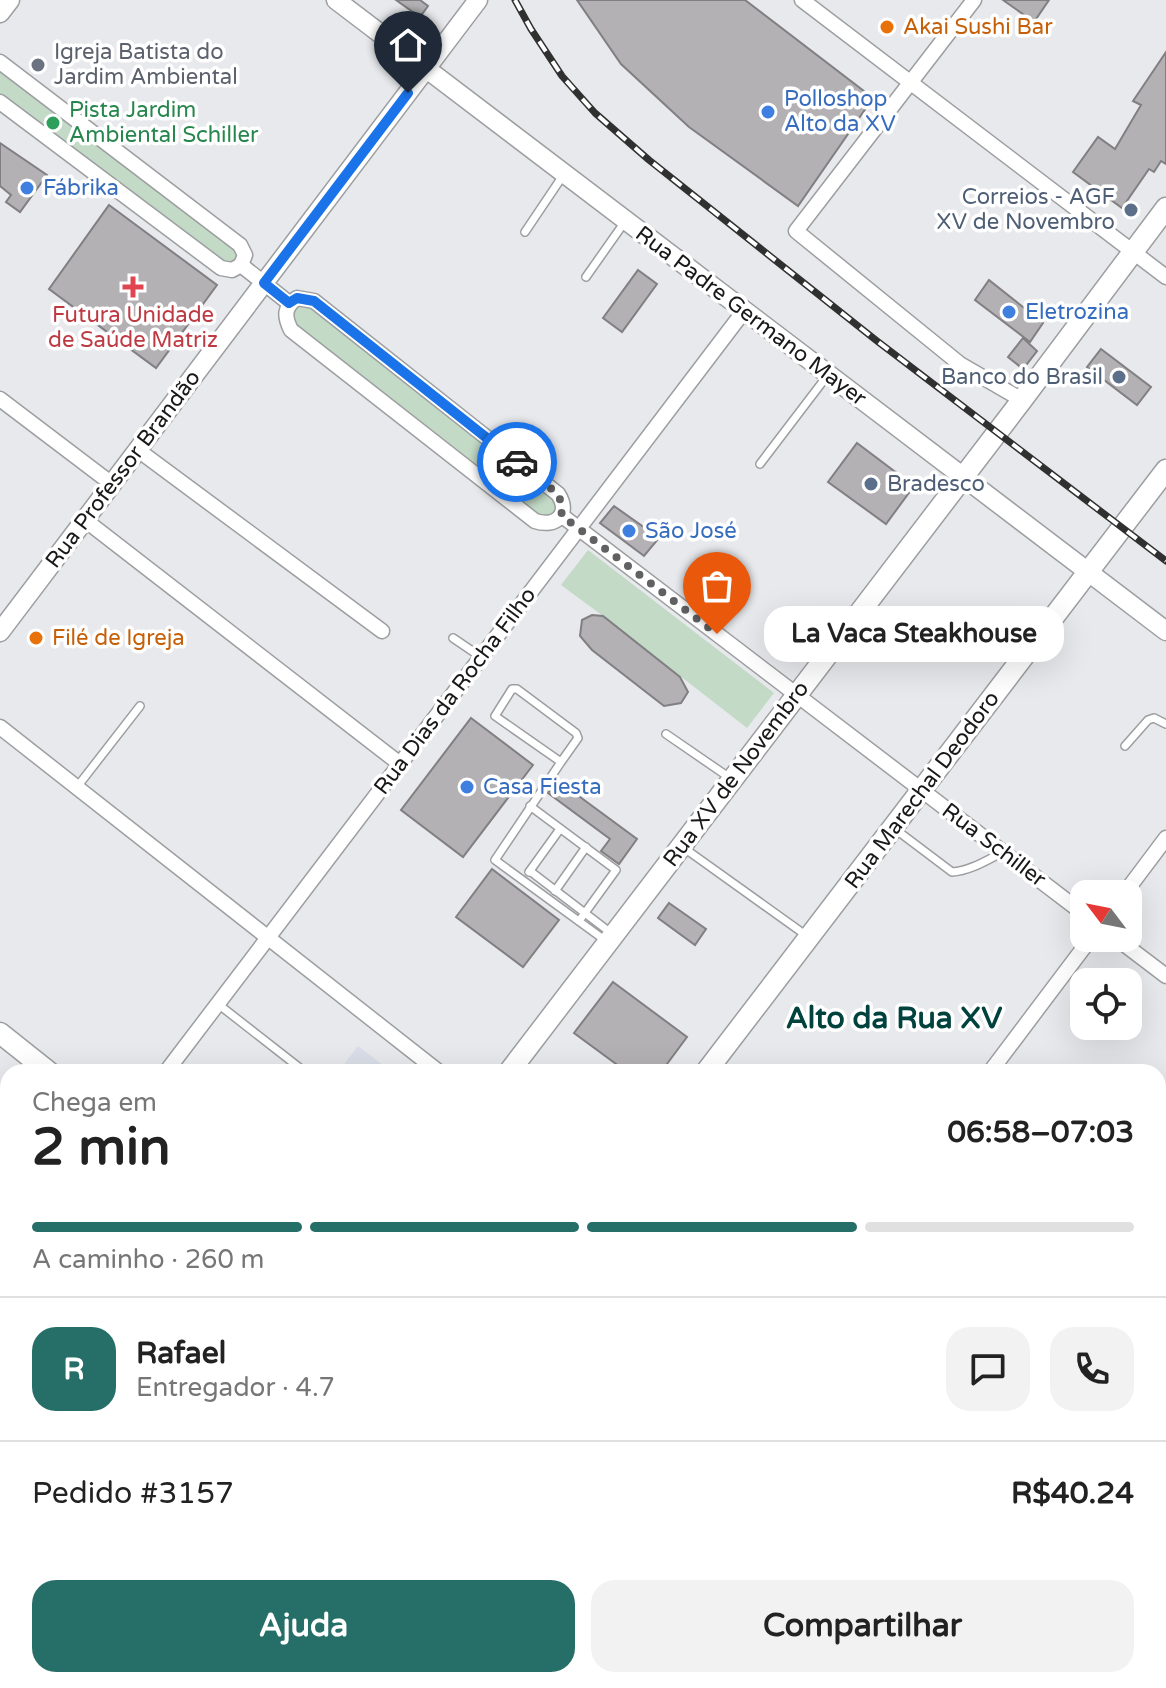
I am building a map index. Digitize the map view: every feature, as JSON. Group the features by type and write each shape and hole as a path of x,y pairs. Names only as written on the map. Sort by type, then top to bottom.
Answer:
{"main road":[{"name":"Rua XV de Novembro","path":"515,1064 1166,208"},
{"name":"Rua Marechal Deodoro","path":"712,1064 1166,470"},
{"path":"0,1033 39,1064"}],"street":[{"path":"0,13 10,0"},
{"name":"Rua Padre Germano Mayer","path":"336,0 1166,631"},
{"path":"802,0 1166,277"},
{"path":"974,0 796,231 960,364 1022,400"},
{"name":"Rua Professor Brandão","path":"0,632 474,2"},
{"name":"Rua Schiller","path":"0,62 240,245 245,255 241,265 232,270 221,268 0,102"},
{"name":"Rua Schiller","path":"241,265 289,303 297,298 314,301 558,494 563,508 561,515 1070,903"},
{"path":"289,303 286,320 291,330 535,521 544,524 555,521 561,515"},
{"name":"Rua Dias da Rocha Filho","path":"173,1064 744,311"},
{"path":"0,399 112,484"},
{"path":"138,450 382,631"},
{"path":"85,520 400,764"},
{"path":"0,727 429,1064"},
{"path":"1134,880 1166,838"},
{"path":"996,1064 1080,952"},
{"path":"1134,952 1166,976"}],"lane":[{"path":"525,232 564,174"},
{"path":"586,277 625,220"},
{"path":"760,464 828,375"},
{"path":"453,638 481,657"},
{"path":"561,762 495,716 512,689 517,689 576,733 578,738 495,860 579,921 610,938"},
{"path":"77,787 140,706"},
{"path":"1125,746 1148,720 1154,718 1166,724"},
{"path":"666,734 732,779"},
{"path":"530,806 616,870 579,921"},
{"path":"894,827 952,872 976,866 1003,852"},
{"path":"523,880 560,829"},
{"path":"681,846 809,938"},
{"path":"555,891 586,847"},
{"path":"530,871 610,938"},
{"path":"218,1004 295,1064"}],"shaded area":[{"path":"358,1046 382,1064 344,1064"}],"green space":[{"path":"0,67 237,248 239,255 236,261 225,263 0,94"},
{"path":"302,304 553,498 554,513 539,517 295,324 292,315 295,308"},
{"path":"588,550 774,693 747,728 561,585"}],"building":[{"path":"396,0 420,0 428,6 420,17"},
{"name":"Polloshop Alto da XV","path":"577,0 745,0 873,98 798,206 689,127 621,64"},
{"path":"1003,0 1049,0 1034,22"},
{"path":"1166,52 1166,164 1161,161 1154,172 1149,169 1122,208 1073,172 1098,137 1115,149 1141,105 1133,101"},
{"path":"0,143 47,175 20,212 6,202 11,195 0,186"},
{"name":"Futura Unidade de Saúde Matriz","path":"109,205 217,285 156,368 49,289"},
{"path":"638,270 657,284 622,332 603,318"},
{"name":"Eletrozina","path":"989,280 1043,323 1030,342 975,300"},
{"path":"1023,338 1037,351 1023,369 1008,357"},
{"name":"Banco do Brasil","path":"1101,349 1151,387 1137,405 1087,367"},
{"name":"Bradesco","path":"857,443 914,486 886,524 828,482"},
{"name":"São José","path":"614,506 659,538 644,556 600,523"},
{"path":"592,615 603,616 680,677 688,692 681,703 664,706 592,650 580,636 582,620"},
{"name":"Casa Fiesta","path":"471,718 533,765 463,857 401,810"},
{"path":"557,780 637,839 619,864 601,851 610,839 548,793"},
{"path":"492,869 559,920 523,967 456,917"},
{"path":"669,903 706,929 695,945 658,918"},
{"path":"613,982 687,1037 667,1064 616,1064 574,1033"}],"railway":[{"path":"515,0 562,76 595,113 649,160 877,341 1166,561"}],"way so far":[{"path":"517,462 558,494 563,508 561,515 717,634"}],"place":[{"name":"Akai Sushi Bar","path":"887,27"},
{"name":"Igreja Batista do Jardim Ambiental","path":"38,65"},
{"name":"Polloshop Alto da XV","path":"768,112"},
{"name":"Pista Jardim Ambiental Schiller","path":"53,123"},
{"name":"Fábrika","path":"27,188"},
{"name":"Correios - AGF XV de Novembro","path":"1131,210"},
{"name":"Futura Unidade de Saúde Matriz","path":"133,287"},
{"name":"Eletrozina","path":"1009,312"},
{"name":"Banco do Brasil","path":"1119,377"},
{"name":"Bradesco","path":"871,484"},
{"name":"São José","path":"629,531"},
{"name":"La Vaca Steakhouse","path":"717,634"},
{"name":"Filé de Igreja","path":"36,638"},
{"name":"Casa Fiesta","path":"467,787"}],"district":[{"name":"Alto da Rua XV","path":"894,1018"}],"route":[{"path":"408,93 264,283 289,303 297,298 314,301 517,462"}]}
